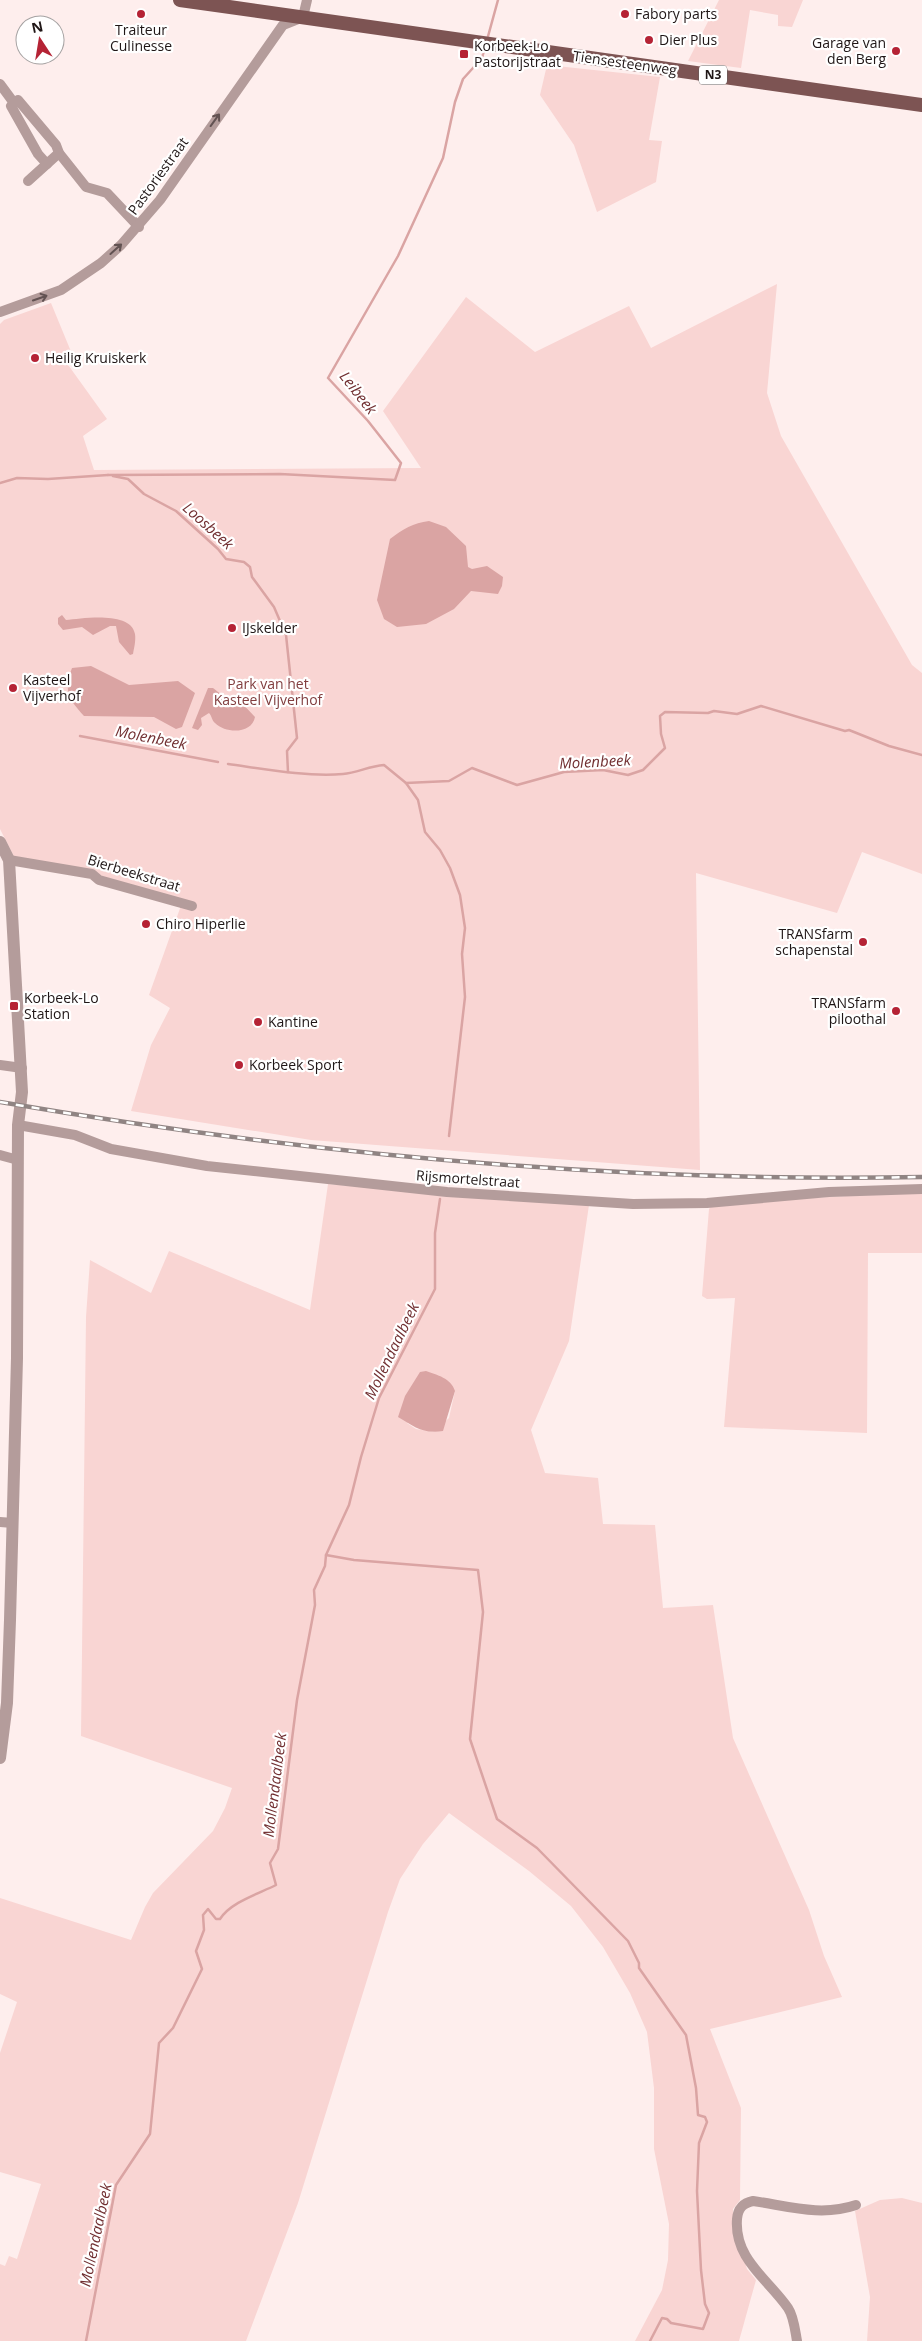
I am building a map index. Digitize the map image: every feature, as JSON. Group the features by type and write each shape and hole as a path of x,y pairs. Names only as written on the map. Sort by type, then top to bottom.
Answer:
{"main road":[{"name":"Tiensesteenweg","path":"180,0 922,105"}],"street":[{"path":"303,17 307,0"},
{"name":"Pastoriestraat","path":"0,312 61,290 101,263 139,227 283,25 303,17"},
{"path":"0,84 14,103"},
{"path":"47,164 38,154 11,106 18,100 56,145 59,154 86,187 107,193 139,227"},
{"path":"28,181 59,154"},
{"path":"0,842 9,860 22,1068 22,1092 18,1125 6,1522 7,1703 0,1758"},
{"name":"Bierbeekstraat","path":"9,860 92,874 99,880 192,906"},
{"path":"0,1065 22,1068"},
{"name":"Rijsmortelstraat","path":"18,1125 75,1135 112,1149 206,1166 446,1192 633,1204 707,1203 828,1192 922,1189"},
{"path":"0,1154 18,1160"},
{"path":"797,2341 794,2323 788,2308 757,2274 744,2254 737,2229 739,2210 746,2203 754,2201 817,2212 836,2211 856,2205"}],"green space":[{"path":"719,0 803,0 792,27 778,26 778,15 750,10 741,68 688,61"},
{"path":"547,65 660,77 649,140 662,141 656,182 597,212 574,145 540,95"},
{"name":"Park van het Kasteel Vijverhof","path":"777,284 767,393 781,436 912,665 922,673 922,874 862,852 837,913 696,873 700,1170 311,1140 131,1111 151,1045 170,1008 149,995 183,900 15,859 0,829 0,324 4,320 51,303 72,354 66,362 107,419 83,436 94,470 421,468 383,411 466,297 535,352 629,306 651,348"},
{"path":"328,1184 589,1205 569,1341 531,1430 545,1473 598,1478 603,1524 655,1525 663,1608 713,1605 733,1738 809,1910 824,1956 842,1997 710,2029 741,2108 740,2200 733,2209 733,2223 747,2269 756,2280 739,2341 635,2341 662,2290 668,2260 669,2224 654,2149 654,2088 647,2032 630,1993 603,1947 571,1906 529,1871 449,1813 423,1844 400,1879 388,1912 298,2203 246,2341 0,2341 0,2264 5,2266 9,2256 17,2259 41,2184 0,2172 0,2053 17,2002 0,1994 0,1898 131,1940 153,1893 213,1831 225,1808 232,1788 81,1736 86,1317 90,1260 151,1293 169,1251 310,1310","holes":["455,1391 449,1418 434,1432 416,1429 407,1423"]},
{"path":"922,1192 922,1253 868,1253 867,1433 724,1427 735,1298 707,1299 702,1296 709,1209 714,1203"},
{"path":"902,2198 922,2203 922,2341 867,2341 870,2297 855,2211 880,2200"}],"shaded area":[{"path":"429,521 446,527 466,546 468,567 472,569 487,566 503,577 502,586 498,594 471,591 454,609 426,624 397,627 384,619 377,600 390,539 408,527"},
{"path":"62,615 66,620 95,617 125,622 132,627 135,634 133,654 130,655 119,642 116,626 110,626 93,635 82,627 63,630 58,624 58,618"},
{"path":"91,666 129,685 178,681 195,693 182,727 176,729 154,717 84,716 71,700 68,683 72,668"},
{"path":"208,688 213,688 227,699 238,699 255,717 253,723 244,729 225,729 214,722 209,713 201,718 202,725 198,730 192,728"},
{"path":"426,1371 447,1380 455,1391 443,1431 424,1431 398,1417 405,1396 420,1372"}],"waterway":[{"name":"Leibeek","path":"487,40 498,0"},
{"name":"Leibeek","path":"108,475 280,474 395,480 401,463 368,421 328,378 398,256 443,158 455,102 463,79 482,58 485,47"},
{"name":"Loosbeek","path":"0,483 17,478 48,479 108,475"},
{"name":"Loosbeek","path":"113,476 128,479 144,494 176,511 218,549 226,559 244,562 250,567 252,577 274,607 286,635 297,738 287,751 288,772"},
{"name":"Molenbeek","path":"228,764 285,772 329,775 384,765 406,783 449,781 472,768 517,785 564,772 603,770 628,775 643,770 665,748 661,734 660,716 665,712 708,713 714,711 737,714 761,706 845,731 849,730 889,746 922,755"},
{"name":"Molenbeek","path":"80,736 218,762"},
{"name":"Mollendaalbeek","path":"406,783 418,800 425,832 440,850 450,868 460,895 465,928 462,954 465,997 449,1136"},
{"name":"Mollendaalbeek","path":"86,2341 116,2185 150,2134 159,2043 173,2028 202,1969 196,1951 204,1930 203,1915 208,1909 216,1919 220,1919 238,1903 276,1885 270,1863 278,1849 297,1700 315,1605 314,1590 325,1566 326,1555 349,1505 379,1398 435,1289 435,1233 440,1199"},
{"path":"326,1555 354,1560 478,1570 483,1612 470,1739 497,1819 537,1848 628,1941 639,1963 639,1968 686,2035 696,2088 698,2115 705,2117 707,2122 699,2143 697,2191 701,2270 705,2304 709,2313 703,2329 671,2323 667,2319 662,2318 650,2341"}],"railway":[{"path":"0,1102 229,1136 459,1161 575,1170 690,1175 806,1178 922,1177"}],"place":[{"name":"Traiteur Culinesse","path":"141,14"},
{"name":"Fabory parts","path":"625,14"},
{"name":"Dier Plus","path":"649,40"},
{"name":"Garage van den Berg","path":"896,51"},
{"name":"Korbeek-Lo Pastorijstraat","path":"464,54"},
{"name":"Heilig Kruiskerk","path":"35,358"},
{"name":"IJskelder","path":"232,628"},
{"name":"Kasteel Vijverhof","path":"13,688"},
{"name":"Chiro Hiperlie","path":"146,924"},
{"name":"TRANSfarm schapenstal","path":"863,942"},
{"name":"Korbeek-Lo Station","path":"14,1006"},
{"name":"TRANSfarm piloothal","path":"896,1011"},
{"name":"Kantine","path":"258,1022"},
{"name":"Korbeek Sport","path":"239,1065"}]}
